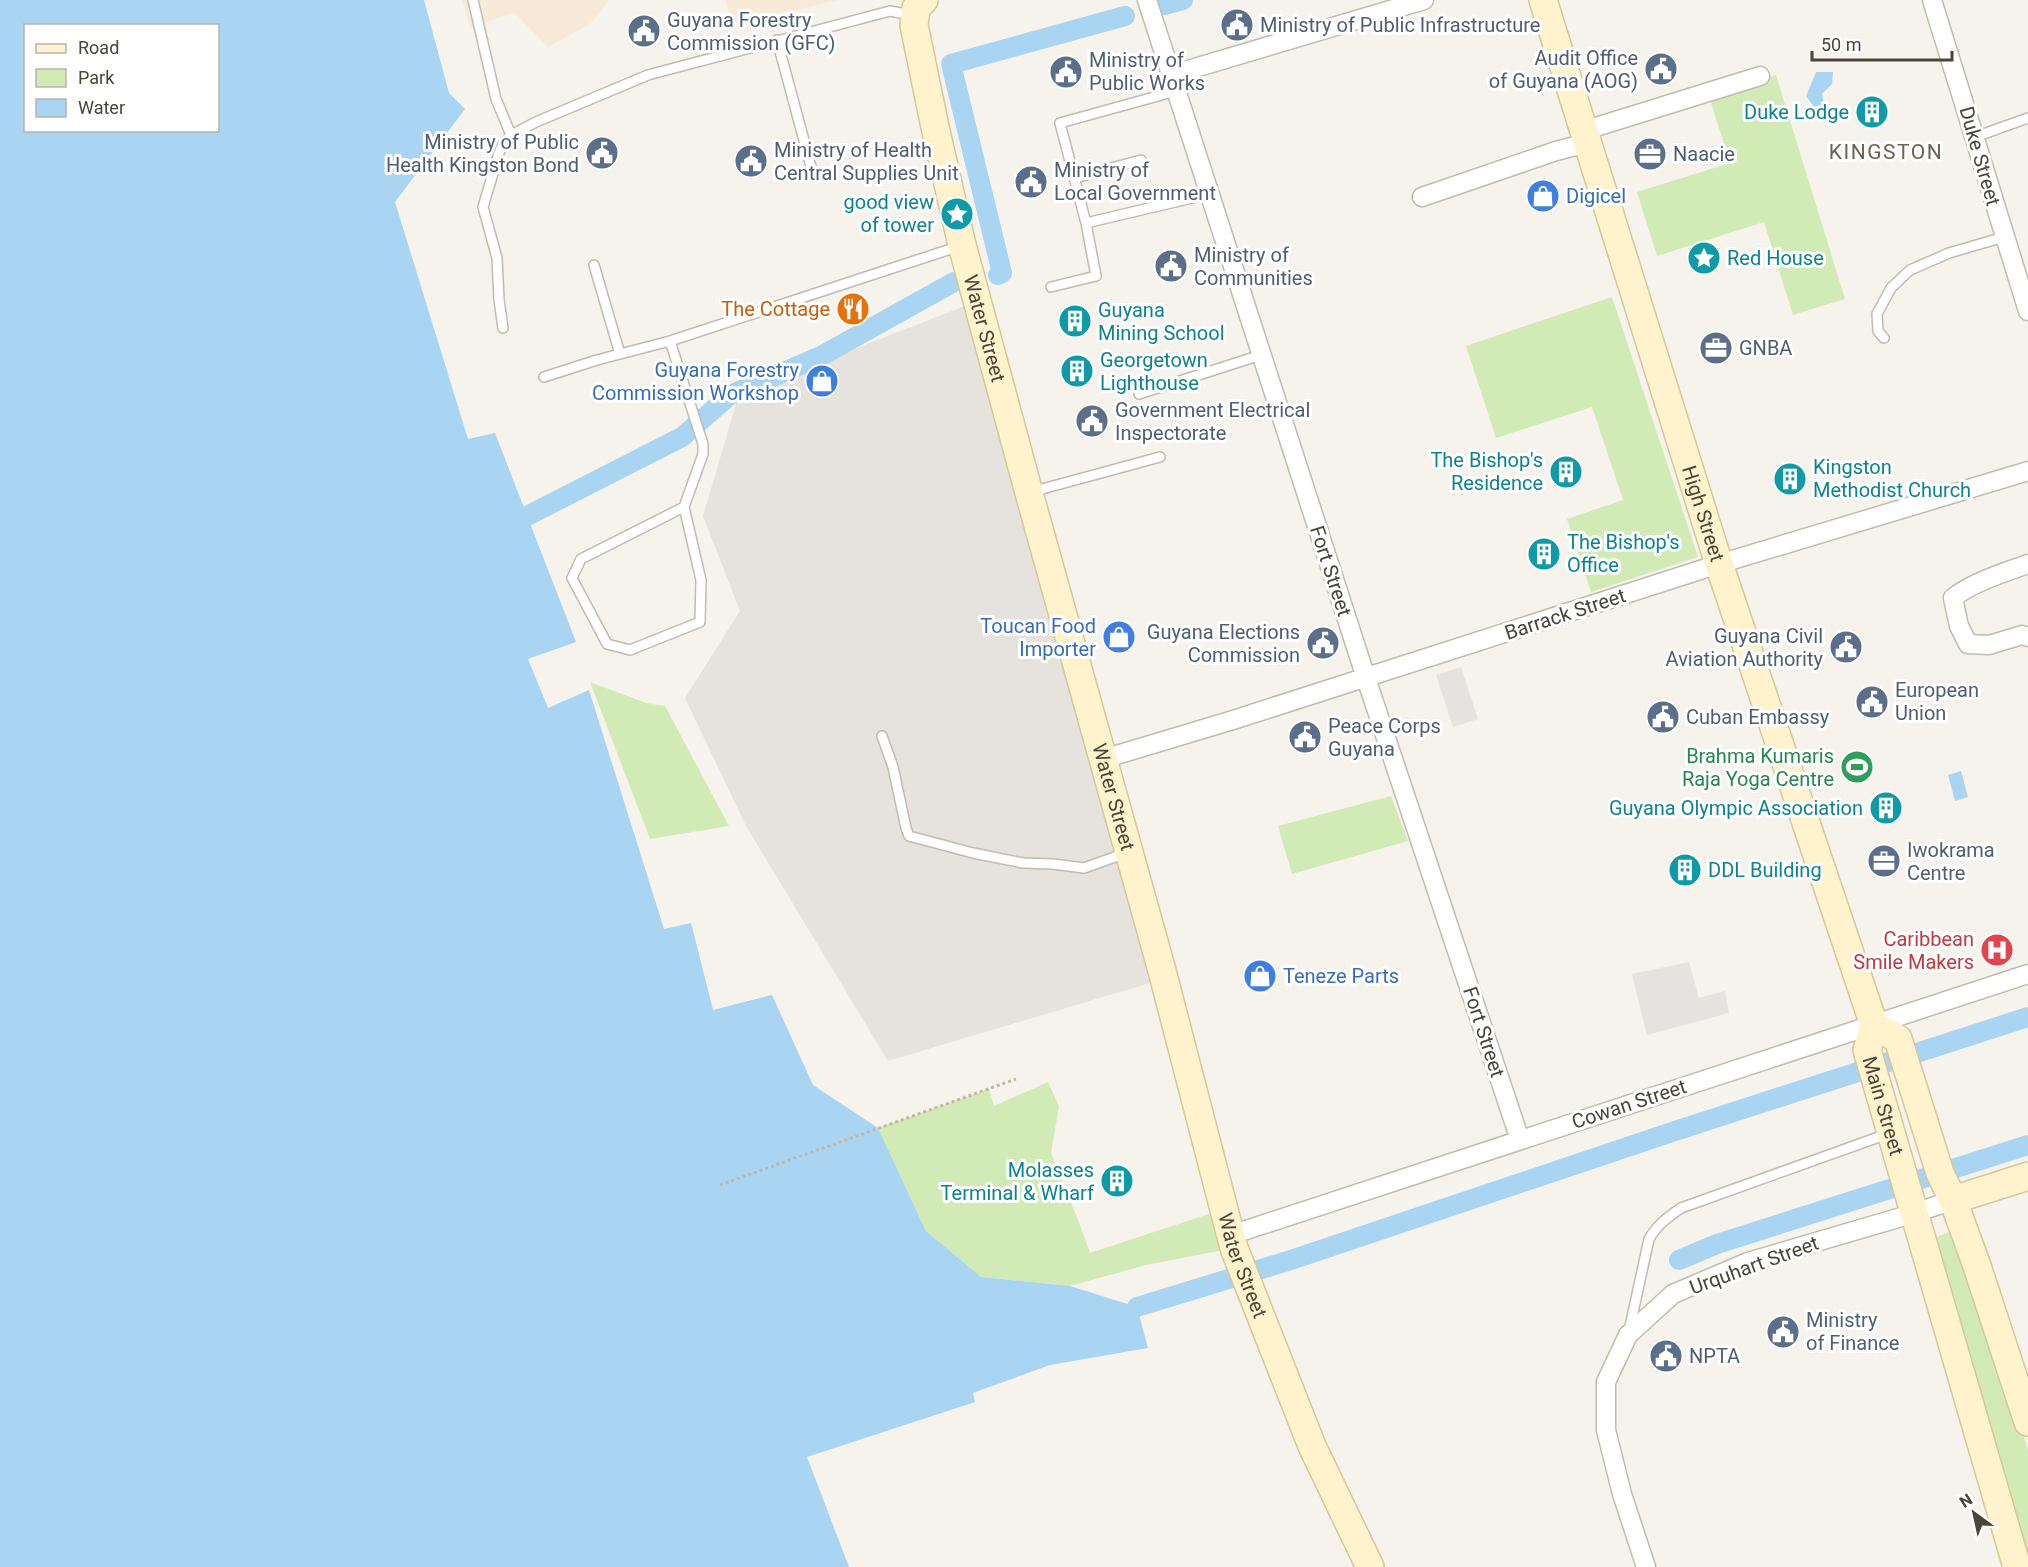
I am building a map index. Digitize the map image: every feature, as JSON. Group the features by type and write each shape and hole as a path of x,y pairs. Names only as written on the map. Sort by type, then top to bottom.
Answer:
{"main road":[{"name":"High Street","path":"1543,0 1870,1037"},
{"name":"Water Street","path":"915,7 914,25 932,116 962,245 1233,1241 1312,1446 1370,1567"},
{"name":"Main Street","path":"2017,1567 1892,1133 1870,1037 1898,1039 1940,1173 1953,1200 1977,1266 2028,1422"},
{"path":"1953,1200 2028,1176"}],"street":[{"name":"Fort Street","path":"1147,0 1366,678 1520,1140"},
{"path":"1173,83 1424,0"},
{"name":"Duke Street","path":"1932,0 2028,311"},
{"path":"1422,196 1556,151 1585,137 1760,76"},
{"name":"Barrack Street","path":"1102,759 1366,678 1719,564 2028,471"},
{"path":"2028,564 1969,588 1953,598 1959,626 1968,644 1989,645 2022,635 2028,637"},
{"name":"Cowan Street","path":"1233,1241 1520,1140 1870,1037 2028,974"},
{"name":"Urquhart Street","path":"1646,1567 1622,1494 1606,1430 1606,1382 1628,1335 1673,1294 1748,1262 1953,1200"}],"lane":[{"path":"473,0 496,99 511,135"},
{"path":"503,328 497,258 483,207 499,153 511,135 536,122 648,75 890,11 915,7"},
{"path":"777,40 813,174"},
{"path":"1051,287 1096,276 1086,223 1060,123 1173,83"},
{"path":"1975,137 2028,118"},
{"path":"1075,178 1141,160"},
{"path":"1086,223 1209,194"},
{"path":"1884,338 1878,331 1877,314 1891,288 1910,270 1949,253 2004,237"},
{"path":"544,377 670,341 962,245"},
{"path":"594,265 620,354"},
{"path":"670,341 703,444 703,454 684,507 702,580 700,622 630,650 607,644 572,578 581,559 684,507"},
{"path":"1139,394 1262,355"},
{"path":"1029,493 1160,457"},
{"path":"882,736 893,767 909,836 1023,863 1084,868 1128,852"},
{"path":"1628,1335 1644,1254 1654,1229 1663,1220 1681,1208 1892,1133"}],"path":[{"path":"720,1185 1016,1079"}],"shaded area":[{"path":"462,0 609,0 590,24 548,47 514,12 471,28"},
{"path":"725,0 837,0 733,25"},
{"path":"970,304 1150,983 888,1061 746,826 685,698 740,611 703,516 739,394"},
{"path":"1461,667 1478,719 1453,727 1436,675"},
{"path":"1689,962 1699,998 1725,991 1729,1013 1647,1035 1632,974"}],"green space":[{"path":"1776,75 1845,299 1793,315 1764,222 1657,256 1637,192 1730,163 1709,96"},
{"path":"1612,297 1698,557 1591,592 1567,519 1623,500 1592,407 1496,438 1466,346"},
{"path":"590,682 646,703 665,706 729,826 650,839"},
{"path":"1391,796 1408,841 1292,874 1278,826"},
{"path":"1048,1082 1059,1106 1051,1153 1090,1253 1224,1209 1234,1248 1146,1265 1070,1286 981,1277 926,1231 878,1128 989,1089 994,1106"},
{"path":"1950,1232 1960,1238 2028,1450 2028,1567 1931,1243 1939,1236"}],"water":[{"path":"0,0 424,0 449,93 465,109 395,202 468,439 495,433 576,642 528,659 548,708 589,690 664,929 691,923 713,1010 772,995 813,1085 878,1128 926,1231 981,1277 1070,1286 1137,1307 1148,1348 1050,1365 973,1393 975,1402 807,1457 849,1567 0,1567"},
{"path":"1816,72 1833,72 1832,84 1822,94 1824,104 1814,107 1806,96"},
{"path":"1961,771 1968,797 1955,801 1948,775"}],"waterway":[{"path":"1164,5 1183,0"},
{"path":"998,275 1002,273 951,64 1125,16"},
{"path":"527,516 682,437 730,395 821,356 954,282"},
{"path":"1137,1307 1291,1260 1672,1132 2028,1017"},
{"path":"1679,1260 1717,1244 2028,1145"}],"place":[{"name":"Ministry of Public Infrastructure","path":"1237,25"},
{"name":"Guyana Forestry Commission (GFC)","path":"644,31"},
{"name":"Audit Office of Guyana (AOG)","path":"1661,69"},
{"name":"Ministry of Public Works","path":"1066,72"},
{"name":"Duke Lodge","path":"1872,112"},
{"name":"Ministry of Public Health Kingston Bond","path":"602,153"},
{"name":"Naacie","path":"1650,154"},
{"name":"Ministry of Health Central Supplies Unit","path":"751,161"},
{"name":"Ministry of Local Government","path":"1031,182"},
{"name":"Digicel","path":"1543,196"},
{"name":"good view of tower","path":"957,214"},
{"name":"Red House","path":"1704,258"},
{"name":"Ministry of Communities","path":"1171,266"},
{"name":"The Cottage","path":"853,309"},
{"name":"Guyana Mining School","path":"1075,321"},
{"name":"GNBA","path":"1716,348"},
{"name":"Georgetown Lighthouse","path":"1077,371"},
{"name":"Guyana Forestry Commission Workshop","path":"822,381"},
{"name":"Government Electrical Inspectorate","path":"1092,421"},
{"name":"The Bishop's Residence","path":"1566,472"},
{"name":"Kingston Methodist Church","path":"1790,479"},
{"name":"The Bishop's Office","path":"1544,554"},
{"name":"Toucan Food Importer","path":"1119,637"},
{"name":"Guyana Elections Commission","path":"1323,643"},
{"name":"Guyana Civil Aviation Authority","path":"1846,647"},
{"name":"European Union","path":"1872,702"},
{"name":"Cuban Embassy","path":"1663,717"},
{"name":"Peace Corps Guyana","path":"1305,737"},
{"name":"Brahma Kumaris Raja Yoga Centre","path":"1857,767"},
{"name":"Guyana Olympic Association","path":"1886,808"},
{"name":"Iwokrama Centre","path":"1884,861"},
{"name":"DDL Building","path":"1685,870"},
{"name":"Caribbean Smile Makers","path":"1997,950"},
{"name":"Teneze Parts","path":"1260,976"},
{"name":"Molasses Terminal & Wharf","path":"1117,1181"},
{"name":"Ministry of Finance","path":"1783,1332"},
{"name":"NPTA","path":"1666,1356"}],"district":[{"name":"KINGSTON","path":"1886,152"}]}
